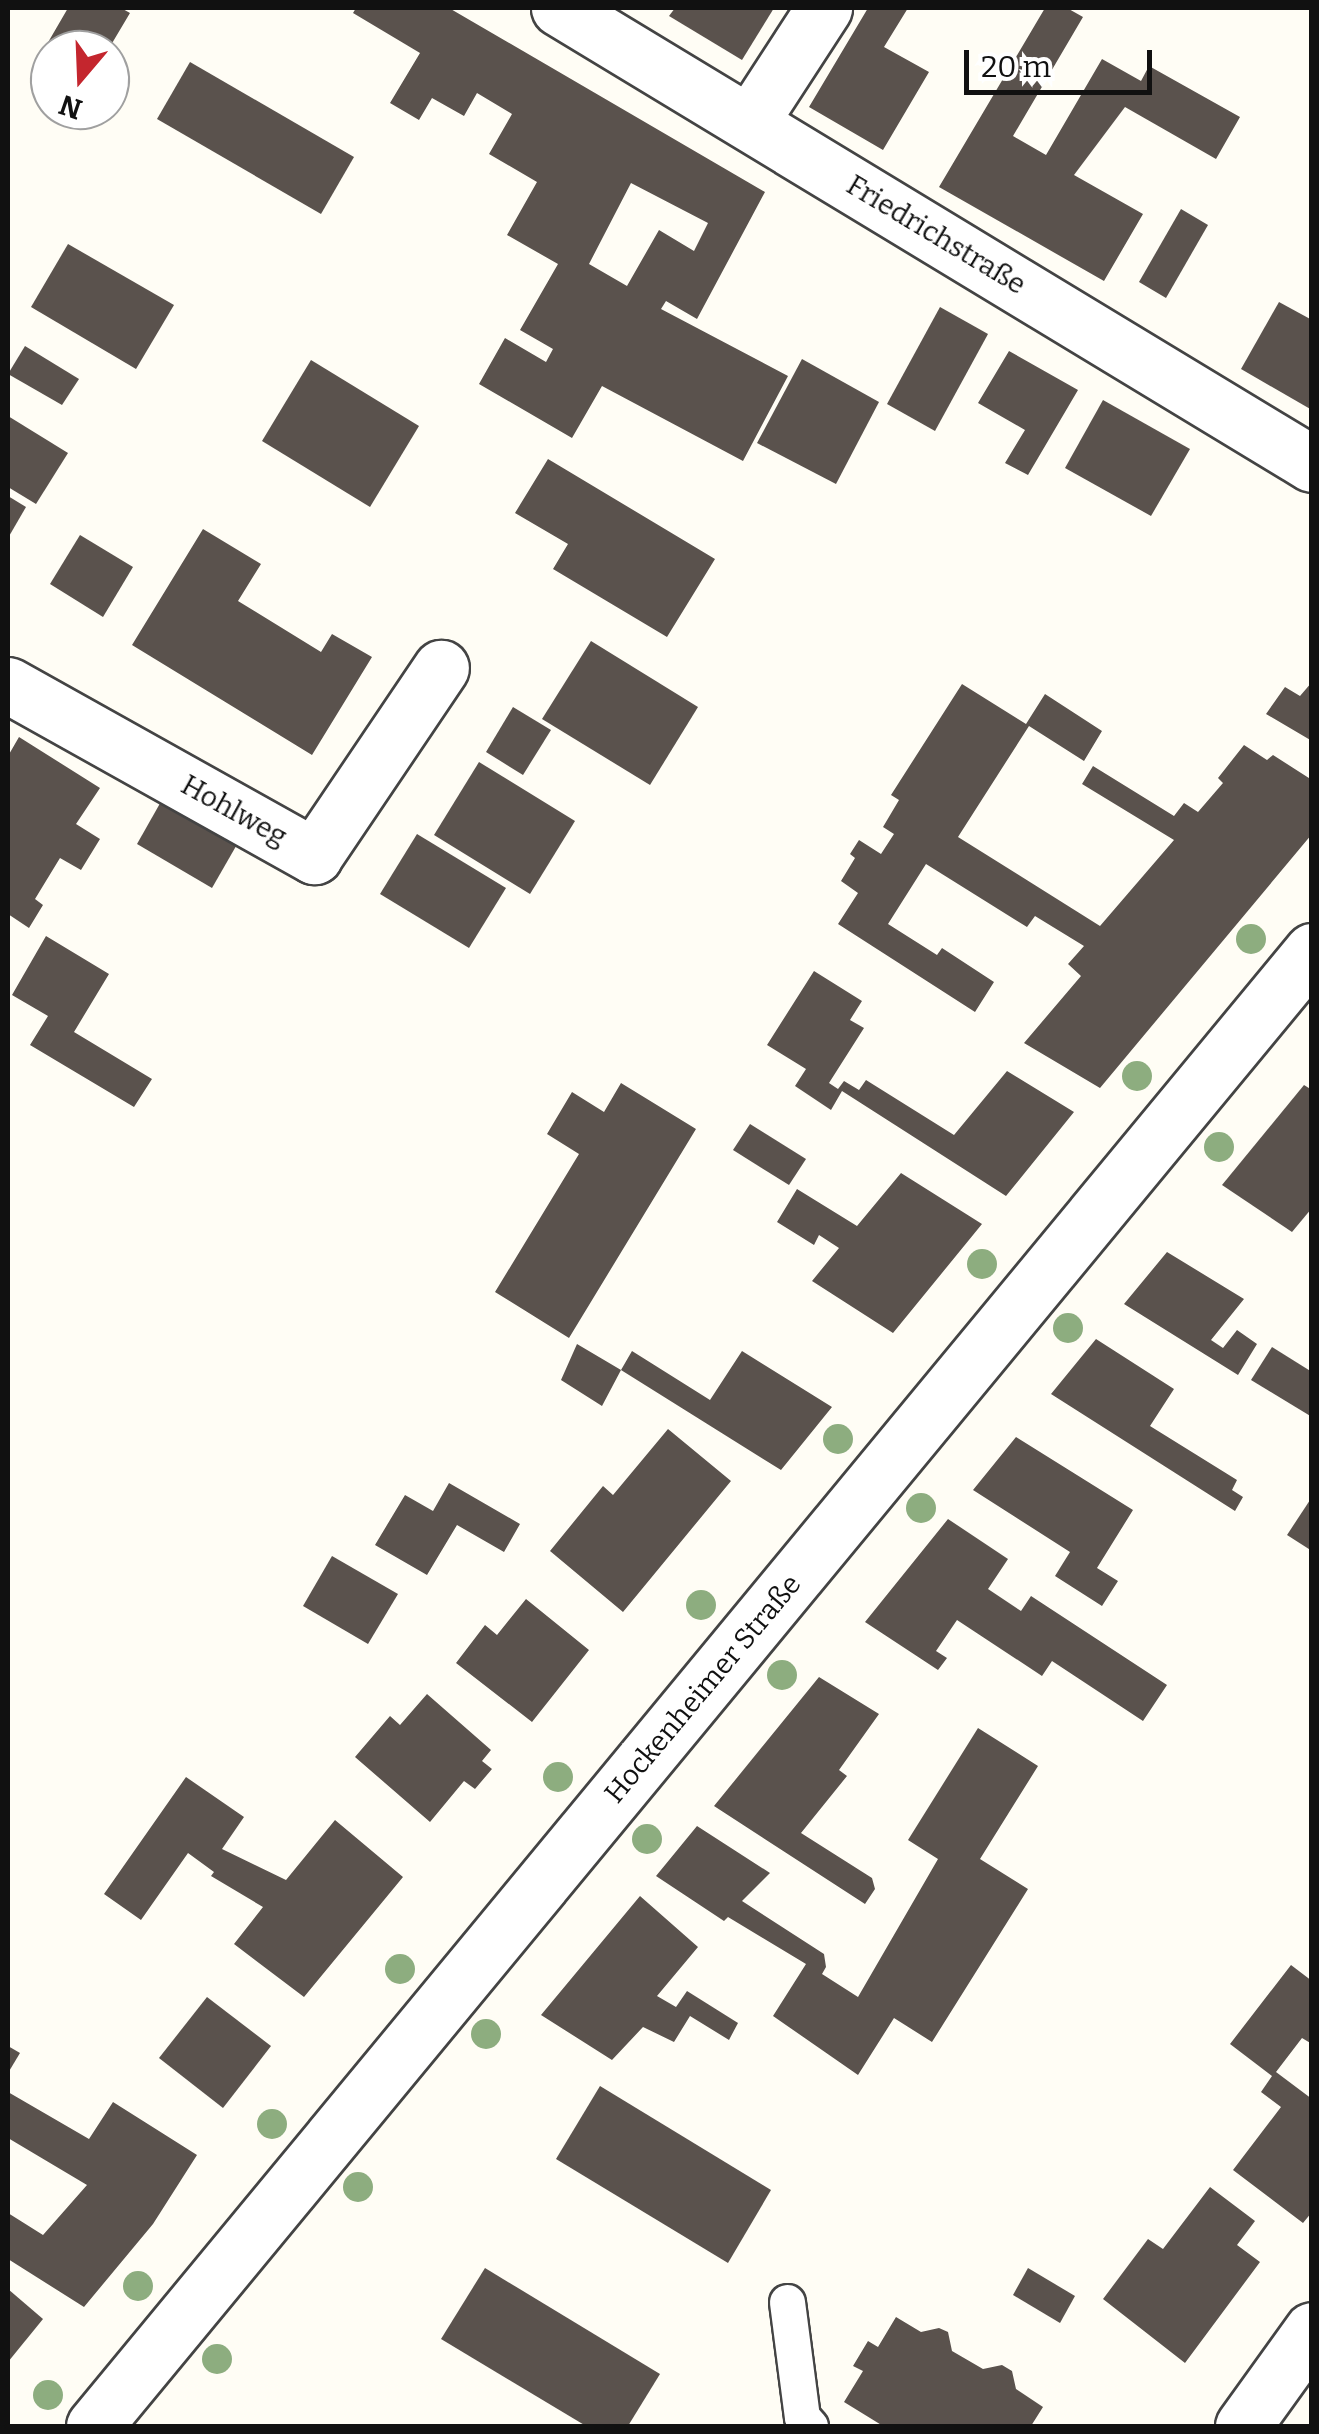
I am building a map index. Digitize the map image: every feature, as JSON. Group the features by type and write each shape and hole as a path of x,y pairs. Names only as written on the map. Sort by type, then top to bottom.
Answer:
{"street":[{"name":"Friedrichstraße","path":"560,8 1312,464"},
{"path":"750,122 824,8"},
{"name":"Hohlweg","path":"8,685 314,856 441,668"},
{"name":"Hockenheimer Straße","path":"94,2426 1312,951"},
{"path":"1243,2426 1312,2330"}],"lane":[{"path":"787,2302 802,2417 810,2426"}],"building":[{"path":"68,8 121,8 130,13 120,30 55,30"},
{"path":"356,8 449,8 765,192 697,319 666,301 661,309 788,376 743,461 602,386 572,438 479,384 505,338 546,362 553,349 520,330 558,264 507,235 537,182 489,154 512,114 477,93 464,116 432,98 419,120 390,103 420,53 353,13","holes":["631,183 708,223 694,251 659,230 627,286 589,264"]},
{"path":"675,8 774,8 742,60 669,16"},
{"path":"868,8 908,8 884,47 929,72 883,150 809,107"},
{"path":"1045,8 1067,8 1083,17 1013,136 1046,155 1102,59 1141,81 1149,66 1240,117 1216,159 1125,107 1074,175 1143,214 1104,281 939,187"},
{"path":"190,62 354,157 321,214 157,119"},
{"path":"1181,209 1208,225 1166,298 1139,282"},
{"path":"68,244 174,305 136,369 31,307"},
{"path":"1279,302 1312,320 1312,410 1241,369"},
{"path":"940,307 988,334 935,431 887,404"},
{"path":"25,346 79,379 62,405 8,374"},
{"path":"1009,351 1078,390 1028,475 1005,463 1025,430 978,403"},
{"path":"802,359 879,402 836,484 757,443"},
{"path":"311,360 419,426 370,507 262,441"},
{"path":"1103,400 1190,449 1151,516 1065,468"},
{"path":"8,416 68,453 36,504 8,487"},
{"path":"548,459 715,559 667,637 553,569 568,544 515,513"},
{"path":"8,496 26,507 8,538"},
{"path":"203,529 261,564 238,601 321,652 332,634 372,657 312,755 132,645"},
{"path":"80,535 133,567 103,617 50,584"},
{"path":"591,641 698,707 650,785 542,719"},
{"path":"1312,682 1312,741 1266,714 1285,687 1300,696"},
{"path":"962,684 1026,724 1045,694 1102,731 1084,761 1029,726 958,837 1100,926 1174,840 1082,784 1093,766 1174,816 1184,803 1198,812 1223,783 1218,778 1244,745 1267,760 1273,755 1312,780 1312,834 1100,1088 1024,1043 1081,976 1068,964 1084,946 1035,916 1027,927 926,864 888,924 937,955 942,948 994,982 975,1012 838,924 858,893 841,881 855,858 850,854 859,840 881,854 894,834 883,827 899,800 891,795"},
{"path":"513,707 551,730 523,775 486,752"},
{"path":"19,737 100,788 76,824 100,839 81,870 60,858 35,899 43,905 29,928 8,914 8,756"},
{"path":"479,762 575,821 530,894 434,835"},
{"path":"167,791 243,834 212,888 137,844"},
{"path":"417,834 506,888 469,948 380,894"},
{"path":"46,936 109,974 74,1032 152,1079 134,1107 30,1045 48,1016 12,995"},
{"path":"814,971 862,1001 850,1020 864,1028 829,1083 838,1089 844,1081 859,1090 866,1080 954,1135 1007,1071 1074,1112 1006,1196 842,1091 831,1110 795,1086 806,1069 767,1045"},
{"path":"621,1083 696,1129 569,1338 495,1292 579,1154 547,1134 572,1092 604,1112"},
{"path":"1304,1085 1312,1090 1312,1208 1292,1232 1222,1185"},
{"path":"750,1124 806,1159 789,1185 733,1150"},
{"path":"901,1173 982,1224 893,1333 812,1281 839,1248 819,1235 814,1245 777,1222 797,1189 857,1226"},
{"path":"1167,1252 1244,1299 1211,1340 1223,1348 1237,1330 1257,1344 1238,1375 1124,1304"},
{"path":"1096,1339 1174,1389 1150,1426 1237,1480 1232,1490 1243,1497 1235,1511 1051,1394"},
{"path":"577,1344 621,1370 602,1406 561,1380"},
{"path":"1272,1347 1312,1372 1312,1417 1251,1380"},
{"path":"632,1351 710,1400 742,1351 832,1407 781,1470 621,1370"},
{"path":"668,1429 731,1481 623,1612 550,1551 603,1486 613,1495"},
{"path":"1016,1437 1133,1510 1097,1568 1118,1581 1102,1606 1055,1576 1070,1552 973,1490"},
{"path":"449,1483 520,1524 504,1552 457,1525 427,1575 375,1545 405,1495 433,1511"},
{"path":"1312,1497 1312,1551 1287,1535"},
{"path":"948,1519 1008,1559 988,1589 1021,1611 1031,1596 1167,1685 1143,1721 1052,1661 1042,1676 957,1620 936,1651 947,1658 938,1670 865,1622"},
{"path":"332,1556 398,1594 368,1644 303,1606"},
{"path":"526,1599 589,1650 532,1722 456,1663 485,1625 497,1635"},
{"path":"819,1677 879,1714 839,1770 847,1776 801,1833 872,1878 875,1889 865,1904 714,1806"},
{"path":"427,1694 491,1750 482,1761 492,1769 475,1789 464,1781 430,1822 355,1757 390,1716 400,1725"},
{"path":"978,1728 1038,1766 980,1859 1028,1889 932,2042 894,2018 858,2075 773,2016 806,1964 728,1917 724,1921 656,1876 697,1826 770,1873 742,1901 824,1954 826,1967 822,1974 858,1997 938,1859 908,1840"},
{"path":"186,1777 244,1817 222,1849 286,1880 335,1820 403,1877 304,1997 234,1944 263,1907 211,1876 214,1872 188,1853 141,1920 104,1894"},
{"path":"640,1896 698,1947 657,1996 676,2007 687,1991 738,2023 729,2040 690,2016 674,2042 643,2027 612,2060 541,2015"},
{"path":"1291,1965 1312,1981 1312,2044 1302,2038 1276,2072 1312,2099 1312,2212 1303,2223 1233,2170 1281,2107 1261,2092 1272,2076 1230,2044"},
{"path":"207,1997 271,2046 223,2108 159,2058"},
{"path":"8,2046 20,2053 8,2073"},
{"path":"600,2086 771,2190 728,2263 556,2159"},
{"path":"8,2092 89,2139 113,2102 197,2155 153,2224 84,2307 8,2259 8,2213 43,2235 87,2185 8,2138"},
{"path":"1210,2187 1255,2221 1237,2245 1260,2262 1185,2363 1103,2299 1148,2239 1163,2249"},
{"path":"485,2268 660,2374 628,2426 586,2426 441,2339"},
{"path":"1028,2268 1075,2296 1060,2323 1013,2295"},
{"path":"8,2289 43,2319 8,2362"},
{"path":"896,2317 921,2332 939,2328 948,2332 952,2351 983,2369 1002,2365 1012,2371 1016,2389 1043,2407 1031,2426 883,2426 844,2402 863,2371 853,2366 868,2341 878,2347"}]}
